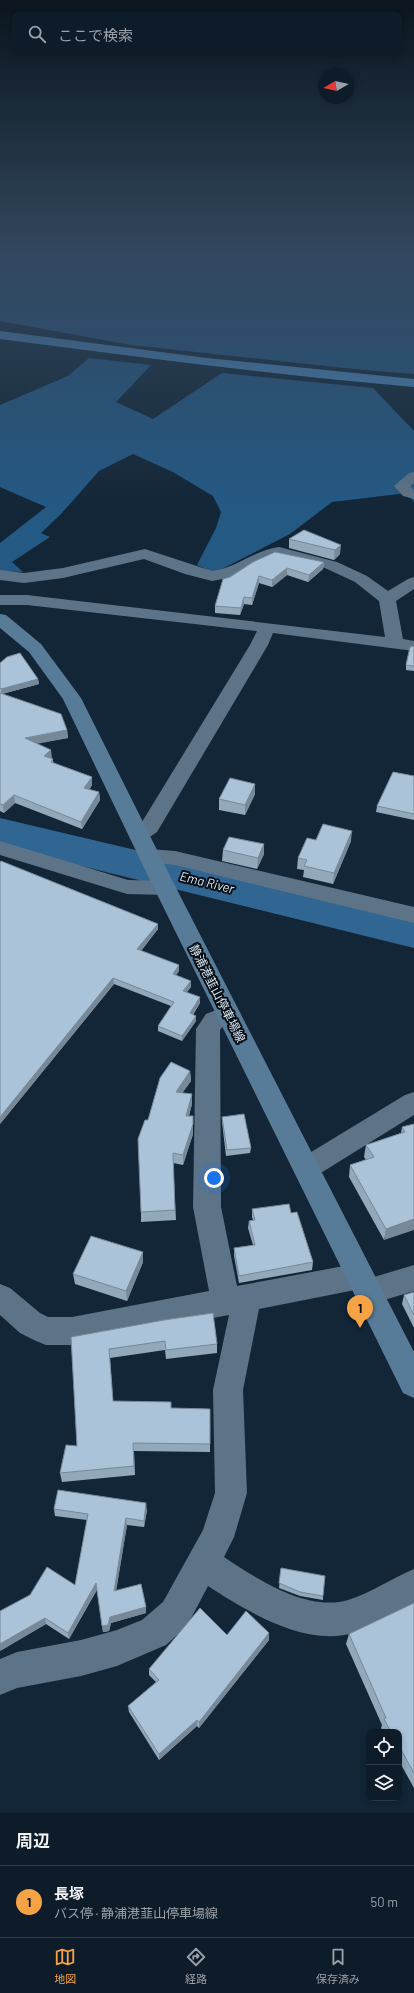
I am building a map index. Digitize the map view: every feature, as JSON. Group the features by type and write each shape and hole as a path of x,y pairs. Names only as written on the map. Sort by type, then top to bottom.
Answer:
{"highway":[{"path":"12,341 285,376 414,386"},
{"path":"43,341 266,370 414,382"}],"main road":[{"name":"静浦港韮山停車場線","path":"0,619 35,648 72,698 139,835 414,1383"}],"street":[{"path":"414,476 401,486 408,493 414,495"},
{"path":"0,575 24,578 63,573 145,554 191,571 212,576 228,574 270,553 279,552 331,565 361,579 387,599 395,644"},
{"path":"387,599 414,582"},
{"path":"0,600 27,600 267,627 414,646"},
{"path":"139,835 150,827 260,645 267,627"},
{"path":"0,848 127,887 163,883"},
{"path":"150,856 175,858 414,915"},
{"path":"0,1677 17,1670 81,1658 117,1648 154,1633 175,1614 217,1537 231,1493 228,1390 243,1320 207,1207 206,1163 208,1029 214,1020 229,1014"},
{"path":"306,1168 414,1102"},
{"path":"0,1297 30,1323 46,1331 72,1331 236,1301 414,1278"},
{"path":"202,1563 260,1600 280,1608 319,1619 345,1618 414,1586"}],"shaded area":[{"path":"107,341 414,341 414,374 364,370 131,345"},
{"path":"89,358 151,365 116,402 153,419 222,373 373,388 414,431 414,502 407,493 332,502 290,534 214,573 197,565 216,528 221,512 213,496 173,472 133,454 99,471 61,514 41,533 50,537 12,562 23,572 0,571 0,543 46,507 0,487 0,405 68,376"}],"building":[{"path":"304,530 341,545 335,550 289,539"},
{"path":"275,552 324,562 309,575 287,568 272,580 259,576 252,598 244,597 241,608 215,606 223,579 230,577 253,562"},
{"path":"414,646 414,666 406,665 410,647"},
{"path":"20,653 38,679 1,689 0,663 7,657"},
{"path":"0,693 61,714 67,730 25,738 51,750 44,756 53,759 51,762 92,777 84,788 99,792 81,822 14,795 3,805 0,804"},
{"path":"393,772 414,776 414,814 377,806"},
{"path":"230,778 255,784 245,805 219,799"},
{"path":"323,824 352,831 334,873 304,866 307,860 298,858 307,838 316,840"},
{"path":"229,837 264,844 258,858 223,850"},
{"path":"1,861 158,924 137,949 179,965 173,974 191,981 183,991 200,997 190,1013 196,1016 182,1036 158,1026 174,1002 113,978 0,1117 0,862"},
{"path":"171,1062 190,1071 176,1092 192,1094 186,1116 193,1116 193,1124 183,1155 173,1153 175,1210 141,1212 138,1139 145,1120 148,1120 160,1078"},
{"path":"244,1114 251,1148 227,1150 222,1117"},
{"path":"414,1124 414,1219 386,1229 350,1165 374,1157 366,1145 405,1132 402,1127"},
{"path":"289,1204 291,1213 297,1212 313,1262 239,1276 234,1248 255,1245 249,1221 255,1220 252,1209"},
{"path":"91,1236 143,1252 126,1291 73,1274"},
{"path":"414,1292 414,1315 404,1295"},
{"path":"213,1313 217,1344 166,1350 165,1341 109,1349 113,1401 171,1402 171,1408 210,1409 210,1444 133,1443 134,1466 60,1473 66,1445 77,1446 71,1337 164,1320"},
{"path":"58,1490 146,1503 144,1521 126,1518 114,1591 141,1584 146,1607 110,1617 108,1625 102,1626 96,1583 68,1633 45,1618 0,1644 0,1611 30,1595 47,1567 75,1585 88,1514 54,1509"},
{"path":"281,1568 325,1576 323,1596 300,1592 279,1583"},
{"path":"414,1603 414,1773 402,1751 402,1729 389,1729 349,1634"},
{"path":"200,1608 227,1635 246,1611 269,1633 199,1722 197,1720 159,1754 128,1706 159,1680 149,1669"}],"waterway":[{"name":"Ema River","path":"0,832 414,932"}],"place":[{"name":"長塚","path":"360,1328"}]}
